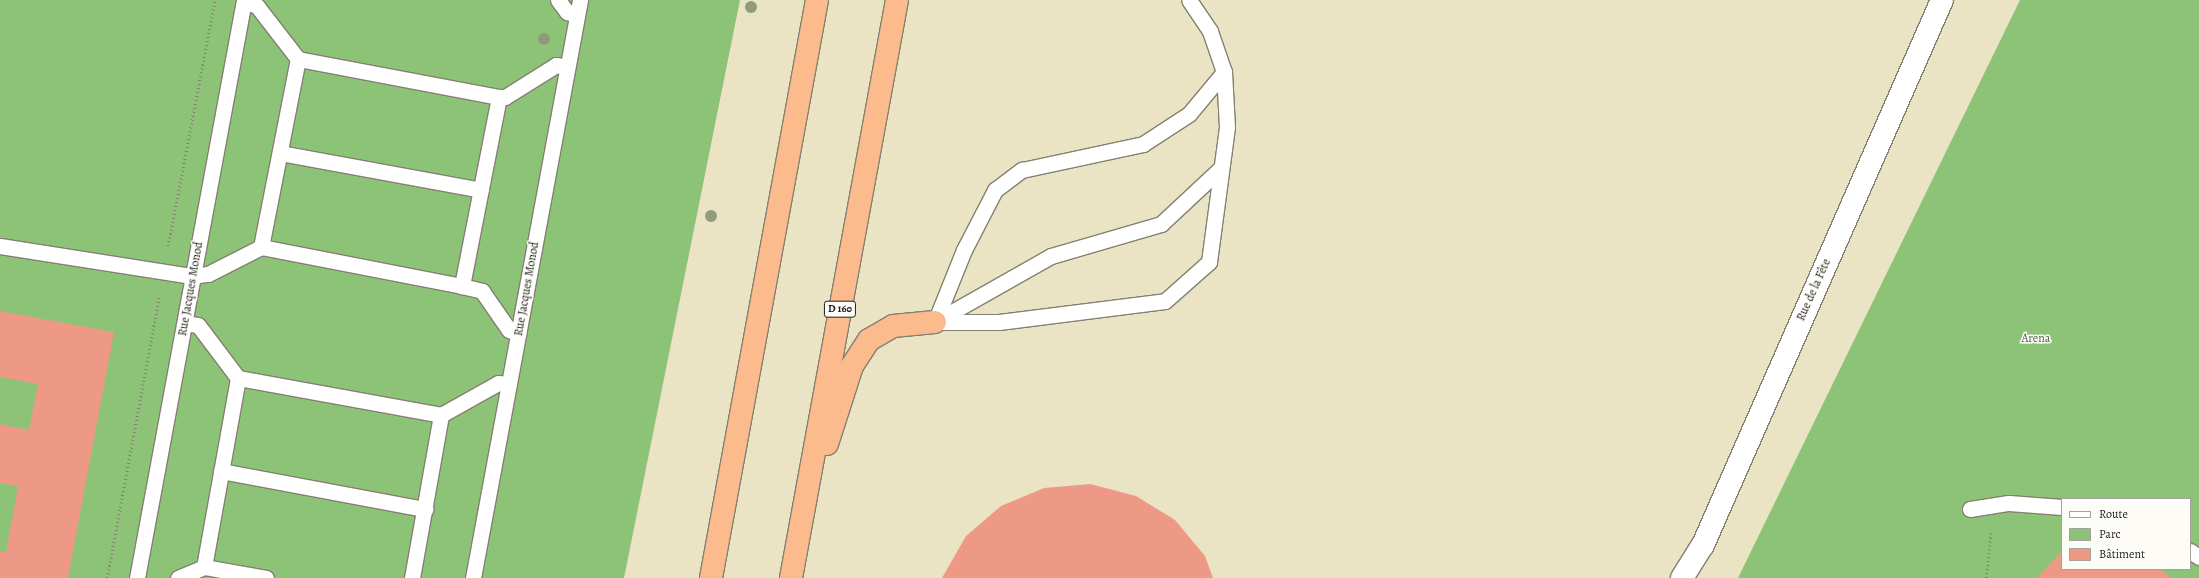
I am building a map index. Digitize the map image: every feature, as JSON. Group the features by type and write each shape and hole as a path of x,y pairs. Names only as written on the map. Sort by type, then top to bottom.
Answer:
{"highway":[{"path":"711,578 817,0"},
{"name":"D 160","path":"791,578 897,0"},
{"path":"800,529 852,366 869,340 893,326 935,322"}],"street":[{"name":"Rue de la Fête","path":"1682,578 1703,545 1942,0"}],"lane":[{"path":"558,0 567,12 578,7"},
{"path":"935,322 999,322 1165,301 1209,262 1227,127 1224,72 1210,31 1190,0"},
{"path":"244,1 257,6 298,59 499,97 506,97 556,65 567,67"},
{"name":"Rue Jacques Monod","path":"137,578 185,323 191,276 244,1"},
{"name":"Rue Jacques Monod","path":"473,578 578,7"},
{"path":"261,248 298,59"},
{"path":"935,322 964,250 996,190 1022,170 1143,144 1189,114 1224,72"},
{"path":"462,286 499,97"},
{"path":"280,153 481,190"},
{"path":"935,322 1051,256 1161,224 1221,168"},
{"path":"0,246 191,276 208,274 261,248 482,291 509,330 519,332"},
{"path":"185,323 198,325 238,378 442,415 498,382 509,384"},
{"path":"204,567 238,378"},
{"path":"412,578 442,415"},
{"path":"221,471 425,509"},
{"path":"1970,509 2008,503 2061,507"},
{"path":"178,578 204,567 266,578"}],"path":[{"path":"167,252 215,0"},
{"path":"107,578 159,295"},
{"path":"1986,578 1989,536 1996,516 2008,503"}],"green space":[{"path":"0,0 740,0 624,578 0,578"},
{"name":"Arena","path":"2020,0 2199,0 2199,578 1738,578"}],"building":[{"path":"0,311 114,332 68,578 0,578 0,551 6,553 18,486 0,483 0,424 29,430 38,384 0,377"},
{"path":"1090,484 1136,496 1175,520 1205,556 1213,578 942,578 966,536 1001,506 1044,488"},
{"path":"2061,552 2061,570 2161,570 2172,578 2037,578"}]}
